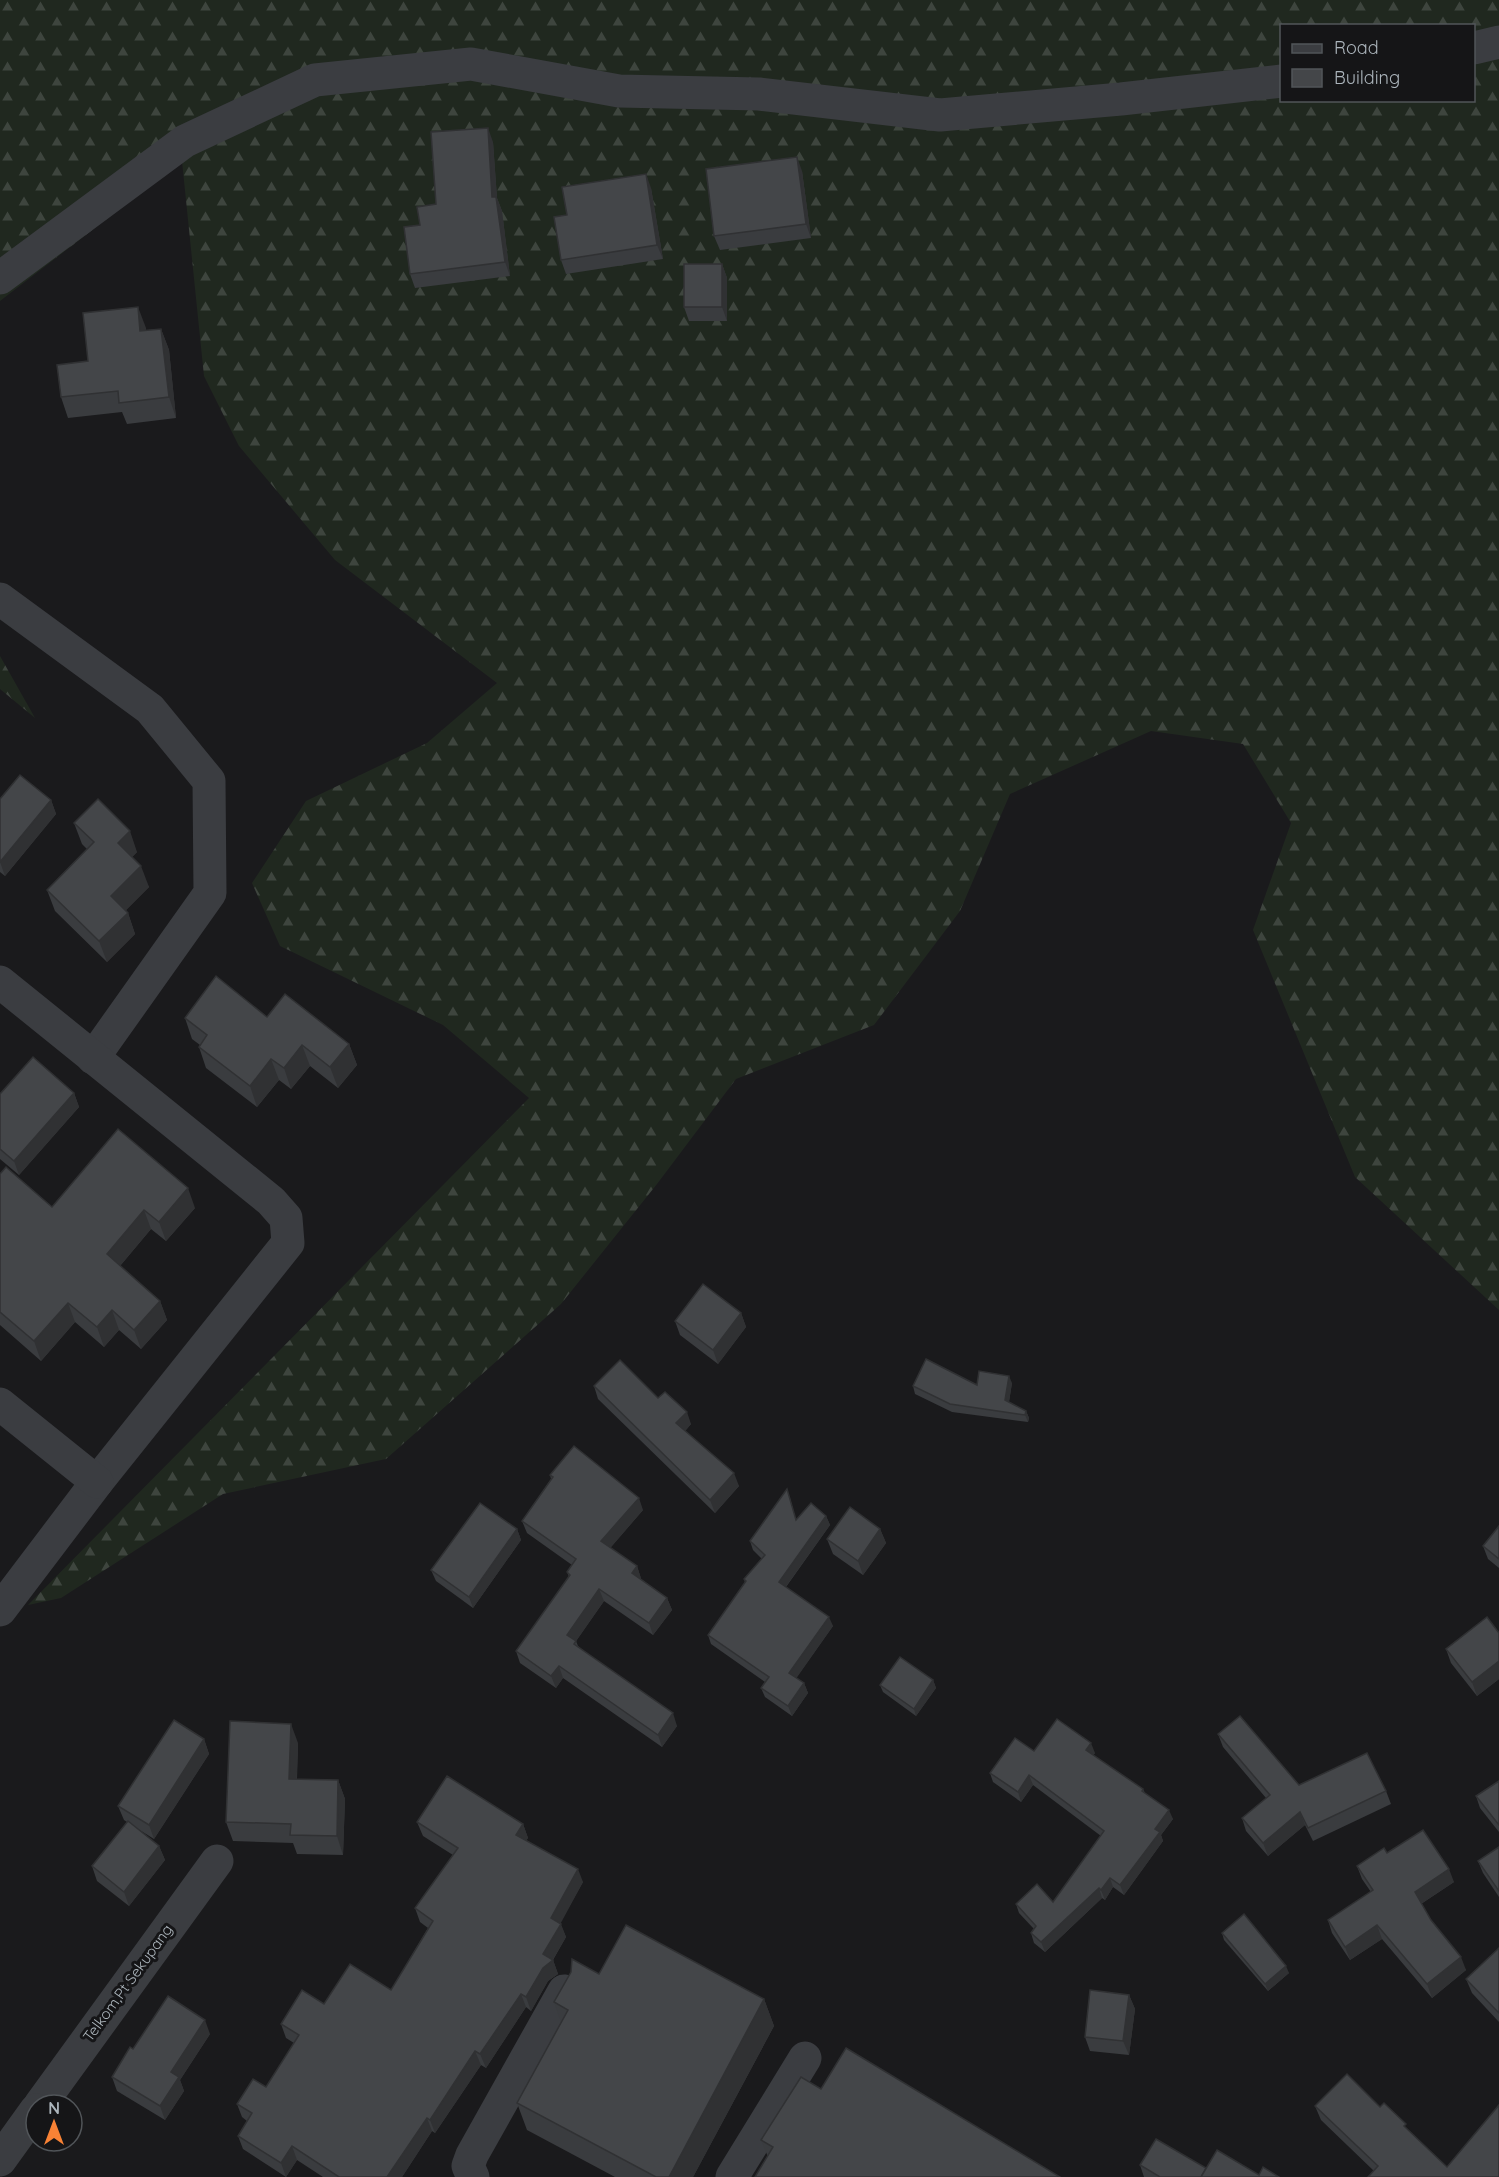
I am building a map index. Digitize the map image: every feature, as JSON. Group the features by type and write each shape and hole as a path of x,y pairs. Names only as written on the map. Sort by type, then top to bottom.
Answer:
{"street":[{"path":"1475,48 1499,42"},
{"path":"0,278 185,141 315,80 471,64 619,91 759,94 940,115 1121,99 1280,81"},
{"path":"0,598 150,709 208,781 210,893 93,1058"},
{"path":"0,982 271,1201 286,1218 288,1243 97,1482 0,1610"},
{"path":"0,1404 97,1482"},
{"name":"Telkom,Pt Sekupang","path":"49,2093 217,1861"},
{"path":"472,2177 468,2166 472,2155 564,1991"},
{"path":"732,2177 805,2058"},
{"path":"0,2160 24,2127"}],"green space":[{"path":"0,0 1499,0 1499,1310 1355,1177 1253,930 1291,823 1243,744 1151,731 1010,794 960,911 874,1025 736,1079 657,1184 561,1304 386,1459 223,1494 61,1598 28,1605 529,1098 443,1025 280,946 252,883 306,801 427,743 497,683 335,560 239,446 204,376 182,161 0,301"},
{"path":"0,656 35,718 0,689"}],"building":[{"path":"488,128 492,197 496,197 505,262 410,274 404,227 420,225 417,207 436,204 431,132"},
{"path":"797,157 806,224 714,236 706,169"},
{"path":"646,174 657,245 561,260 554,217 567,215 562,187"},
{"path":"684,264 722,264 722,307 684,307"},
{"path":"138,307 140,331 161,329 169,397 119,403 118,391 61,397 57,365 88,361 83,313"},
{"path":"20,775 51,800 0,862 0,799"},
{"path":"98,799 130,831 118,843 141,866 111,896 128,913 99,941 47,890 94,842 74,823"},
{"path":"216,976 267,1017 285,994 349,1044 330,1067 302,1045 284,1068 271,1059 250,1086 199,1047 207,1035 185,1018"},
{"path":"33,1057 74,1093 14,1161 0,1149 0,1094"},
{"path":"118,1129 188,1188 159,1222 144,1210 107,1254 160,1301 134,1330 112,1310 97,1327 68,1303 34,1341 0,1312 0,1174 6,1167 52,1207"},
{"path":"703,1284 741,1313 713,1350 675,1321"},
{"path":"926,1359 977,1385 979,1371 1009,1376 1005,1400 1026,1411 1025,1415 950,1404 913,1386"},
{"path":"620,1360 658,1398 665,1392 687,1412 676,1423 734,1473 710,1500 594,1386"},
{"path":"574,1446 639,1498 601,1541 637,1566 632,1573 667,1598 649,1623 599,1589 567,1635 576,1641 574,1644 673,1713 658,1735 559,1666 551,1676 516,1651 570,1575 567,1572 576,1559 522,1521 553,1477 550,1475"},
{"path":"787,1489 796,1520 811,1503 826,1516 779,1582 829,1617 789,1673 804,1683 788,1706 761,1688 769,1677 708,1635 746,1581 744,1579 765,1555 750,1541"},
{"path":"480,1503 517,1529 469,1597 431,1570"},
{"path":"850,1507 880,1529 858,1561 827,1539"},
{"path":"1499,1526 1499,1559 1483,1546"},
{"path":"1487,1617 1499,1633 1499,1661 1472,1682 1446,1649"},
{"path":"900,1657 933,1680 914,1709 880,1685"},
{"path":"1240,1716 1299,1785 1367,1753 1386,1791 1308,1828 1300,1812 1263,1843 1242,1818 1270,1795 1218,1734"},
{"path":"1057,1719 1091,1743 1086,1750 1169,1810 1155,1829 1160,1832 1120,1885 1110,1878 1101,1890 1099,1888 1041,1942 1031,1933 1036,1926 1016,1904 1037,1884 1053,1902 1104,1831 1029,1775 1018,1792 990,1773 1015,1738 1034,1751"},
{"path":"174,1720 204,1739 149,1825 118,1806"},
{"path":"230,1721 291,1724 289,1779 338,1780 337,1836 290,1835 291,1824 226,1822"},
{"path":"447,1776 523,1824 516,1835 578,1869 551,1918 561,1924 543,1954 553,1960 543,1968 526,1997 521,1994 480,2054 475,2051 430,2120 427,2118 387,2177 339,2177 292,2146 281,2163 238,2136 252,2113 237,2104 253,2079 266,2087 299,2035 281,2024 302,1990 324,2004 350,1964 391,1990 433,1921 415,1908 458,1848 417,1822"},
{"path":"1499,1781 1499,1825 1476,1796"},
{"path":"128,1821 159,1846 124,1892 92,1866"},
{"path":"1423,1830 1449,1869 1415,1892 1431,1920 1461,1957 1427,1984 1377,1925 1345,1947 1328,1920 1373,1890 1357,1866 1384,1848 1387,1853"},
{"path":"1499,1847 1499,1891 1478,1861"},
{"path":"1244,1914 1286,1966 1265,1984 1222,1933"},
{"path":"626,1925 764,1999 669,2177 656,2177 517,2103 568,2010 554,2002 571,1972 572,1959 599,1974"},
{"path":"1499,1948 1499,2013 1466,1979"},
{"path":"1090,1990 1129,1995 1123,2041 1085,2037"},
{"path":"168,1996 205,2020 171,2072 179,2077 160,2106 112,2077 130,2047 133,2049"},
{"path":"846,2048 1060,2177 755,2177 773,2147 761,2140 801,2077 821,2089"},
{"path":"1347,2074 1380,2107 1384,2103 1406,2124 1404,2126 1447,2167 1499,2105 1499,2177 1368,2177 1378,2166 1315,2106"},
{"path":"1156,2139 1206,2168 1201,2177 1160,2177 1140,2165"},
{"path":"1217,2150 1259,2175 1263,2167 1279,2177 1201,2177"}]}
